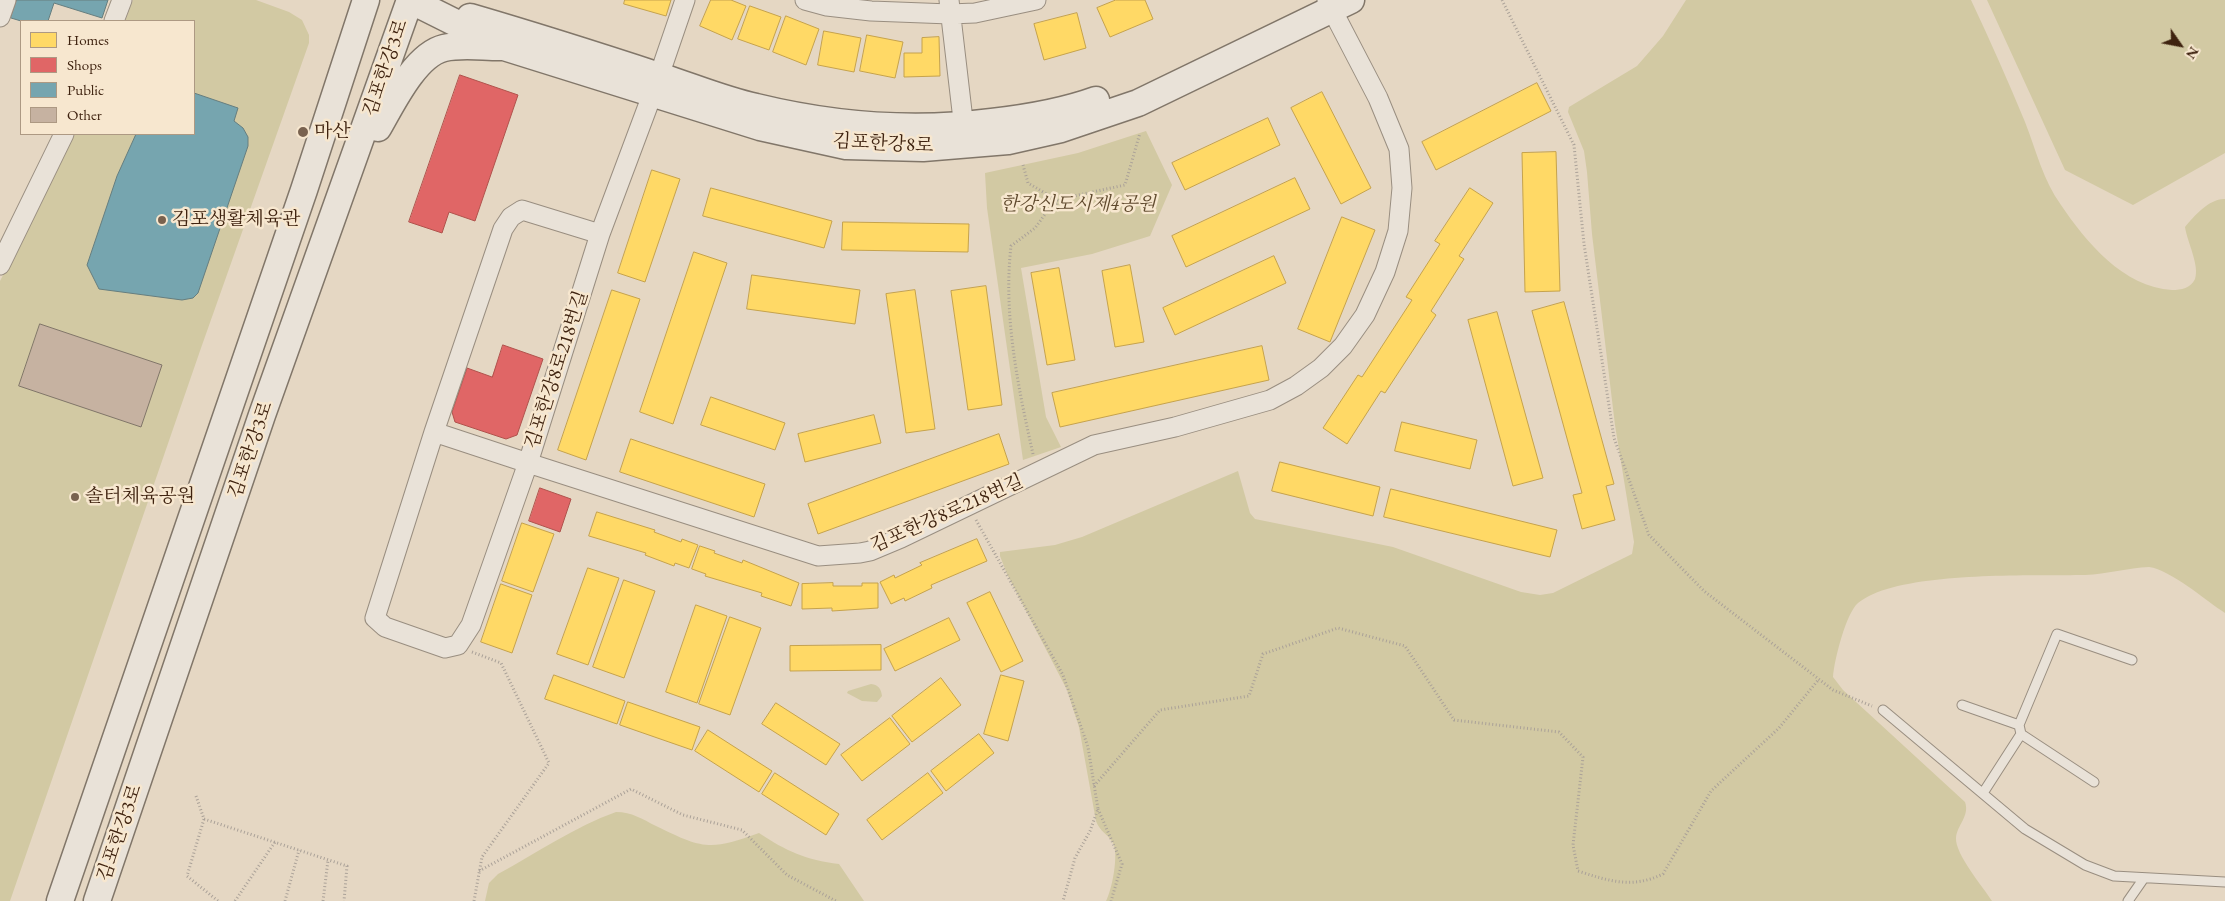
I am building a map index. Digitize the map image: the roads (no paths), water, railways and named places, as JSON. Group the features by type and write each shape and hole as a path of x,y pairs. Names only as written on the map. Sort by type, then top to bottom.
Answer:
{"street":[{"path":"0,17 6,0"},
{"path":"114,20 122,0"},
{"name":"김포한강3로","path":"60,901 304,190 366,0"},
{"name":"김포한강3로","path":"97,901 262,415 410,0"},
{"name":"김포한강8로","path":"410,0 510,39 655,85 760,127 846,146 923,148 964,136 1008,140 1061,129 1138,103 1330,2"},
{"path":"343,192 397,96 417,67 430,55 443,48 510,39 479,0"},
{"name":"김포한강8로218번길","path":"685,0 600,234 528,463 818,556 870,551 901,538 1094,445 1185,424 1270,400 1296,386 1320,368 1342,346 1365,315 1385,272 1398,231 1402,188 1399,149 1378,98 1330,2"},
{"path":"805,0 827,6 871,11 950,7 975,13 1036,0"},
{"path":"950,7 964,136"},
{"path":"0,265 64,135"},
{"path":"434,432 528,463 471,625 458,645 445,648 385,627 375,618 434,432 503,229 511,217 522,210 600,234"}],"lane":[{"path":"1983,793 2020,730 2057,634 2132,660"},
{"path":"1962,705 2020,730 2094,782"},
{"path":"1883,710 2025,829 2085,865 2114,876 2225,882"},
{"path":"2128,901 2144,878"}],"place":[{"name":"마산","path":"303,132"},
{"name":"김포생활체육관","path":"162,220"},
{"name":"솔터체육공원","path":"75,497"}],"park label":[{"name":"한강신도시제4공원","path":"1078,205"}]}
